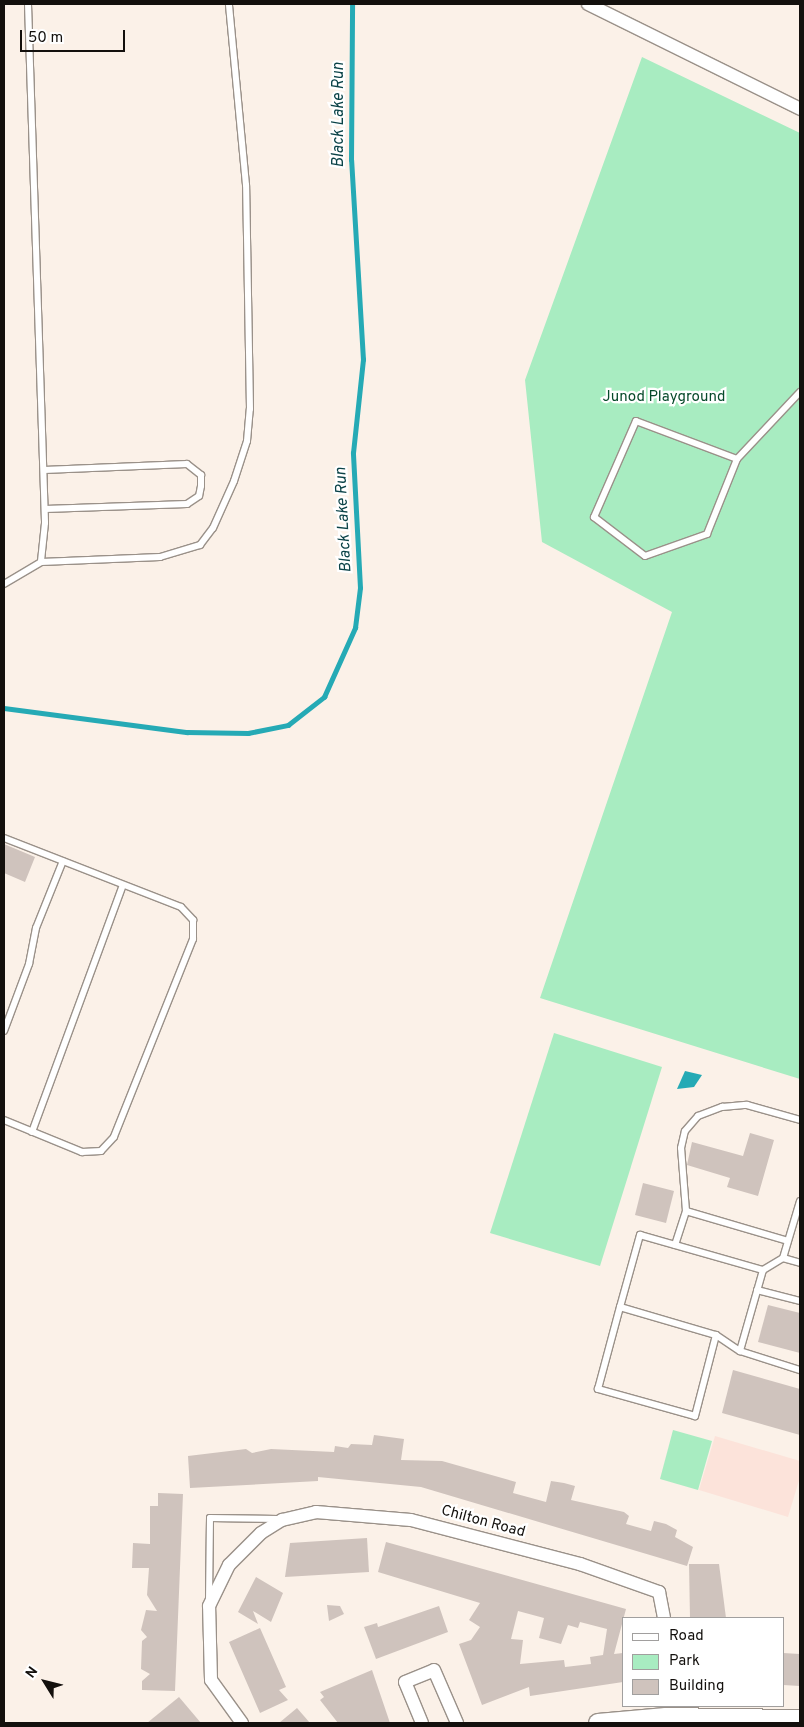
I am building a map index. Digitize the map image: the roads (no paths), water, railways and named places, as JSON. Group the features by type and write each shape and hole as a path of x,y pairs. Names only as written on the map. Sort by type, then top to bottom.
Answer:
{"street":[{"path":"588,4 800,109"},
{"name":"Chilton Road","path":"209,1606 230,1565 270,1528 282,1520 316,1512 411,1520 580,1564 659,1592 664,1617"},
{"path":"209,1606 212,1680 242,1723"},
{"path":"422,1723 405,1682 434,1670 457,1723"},
{"path":"598,1723 666,1712 759,1720 800,1719"}],"lane":[{"path":"28,4 44,470 41,562"},
{"path":"4,584 41,562 160,557 200,545 214,528 234,481 247,440 250,409 246,185 229,4"},
{"path":"737,459 636,421 594,517 645,556 707,534 737,459 800,392"},
{"path":"44,470 186,464 201,475 199,496 187,504 44,509"},
{"path":"4,838 181,907 193,920 193,938 114,1138 101,1151 82,1152 4,1120"},
{"path":"4,1031 29,964 36,928 63,862"},
{"path":"32,1132 124,885"},
{"path":"675,1245 686,1211 681,1148 685,1131 698,1116 722,1107 747,1105 800,1120"},
{"path":"740,1351 763,1270 783,1258 788,1241 797,1223 800,1201"},
{"path":"686,1211 788,1241"},
{"path":"716,1335 695,1416 598,1389 640,1235 763,1270"},
{"path":"783,1258 800,1263"},
{"path":"757,1290 800,1301"},
{"path":"620,1307 716,1335 740,1351 800,1370"},
{"path":"209,1606 210,1518 282,1520"}],"water":[{"path":"685,1071 702,1075 694,1087 677,1089"}],"waterway":[{"name":"Black Lake Run","path":"4,708 187,732 248,733 288,725 324,697 355,628 360,588 353,453 363,360 351,160 352,4"}],"park label":[{"name":"Junod Playground","path":"664,398"}]}
